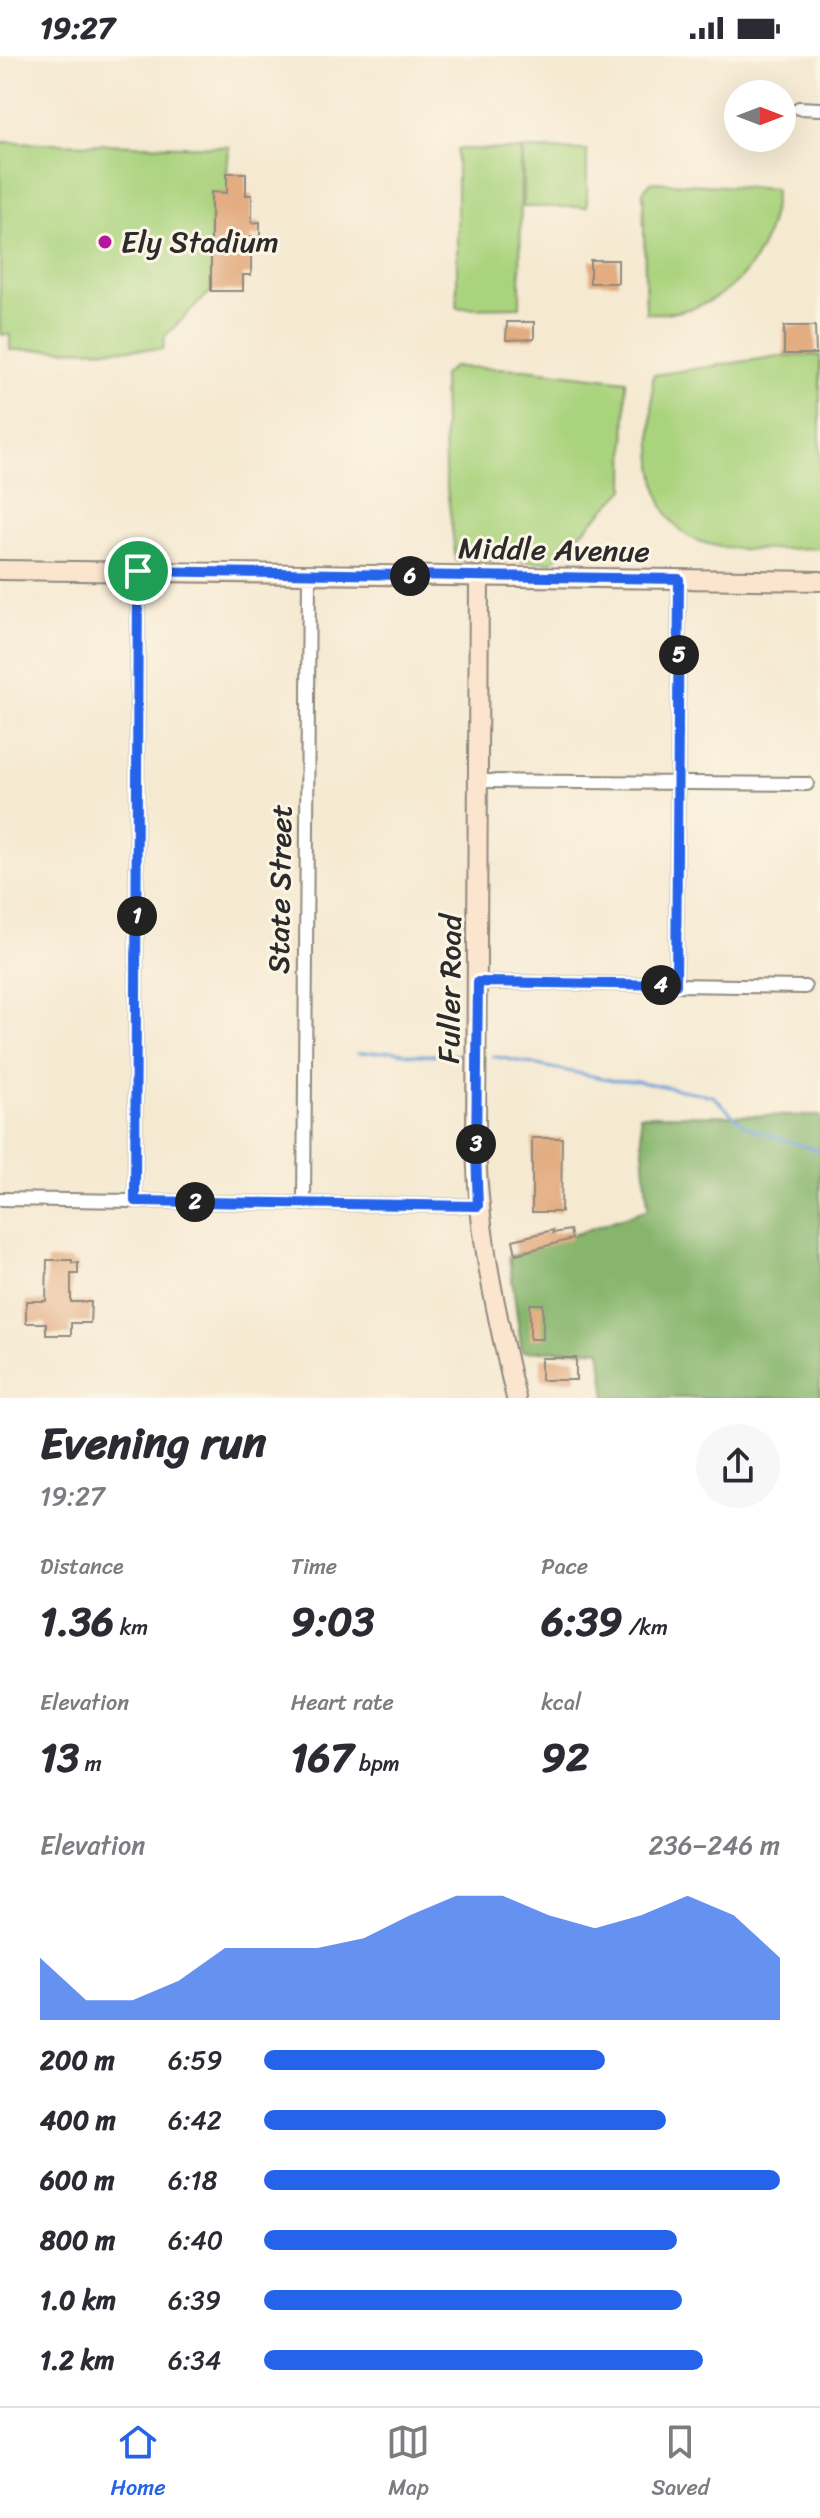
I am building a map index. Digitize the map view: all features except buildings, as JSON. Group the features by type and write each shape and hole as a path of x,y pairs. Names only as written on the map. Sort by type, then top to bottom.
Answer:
{"street":[{"path":"799,108 820,109"},
{"name":"Middle Avenue","path":"0,570 820,581"},
{"path":"135,1201 138,571"},
{"name":"State Street","path":"304,1204 309,575"},
{"name":"Fuller Road","path":"479,577 478,1206 485,1258 516,1398"},
{"path":"676,985 679,579"},
{"path":"479,781 807,784"},
{"path":"478,982 805,987"},
{"path":"0,1199 478,1206"}],"green space":[{"name":"Ely Stadium","path":"0,142 229,147 227,173 235,193 211,193 211,291 165,336 163,349 10,350 10,335 0,334"},
{"path":"457,149 521,150 520,307 457,308"},
{"path":"523,149 587,150 587,207 523,207"},
{"path":"651,182 775,189 765,240 753,262 720,295 698,306 673,312 646,313 643,191"},
{"path":"820,355 820,548 726,548 696,540 678,528 666,511 658,491 654,467 653,375 780,356"},
{"path":"453,367 525,369 626,381 625,489 552,562 456,561 445,472 443,375"},
{"path":"640,1115 820,1116 820,1398 606,1398 600,1349 522,1352 509,1257 648,1209"}],"waterway":[{"path":"358,1053 393,1051 415,1055 461,1055"},
{"path":"493,1056 713,1096 743,1124 754,1130 820,1151"}],"place":[{"name":"Ely Stadium","path":"105,242"}],"route":[{"path":"138,571 679,579 676,985 478,982 478,1206 135,1201 138,571"}]}
